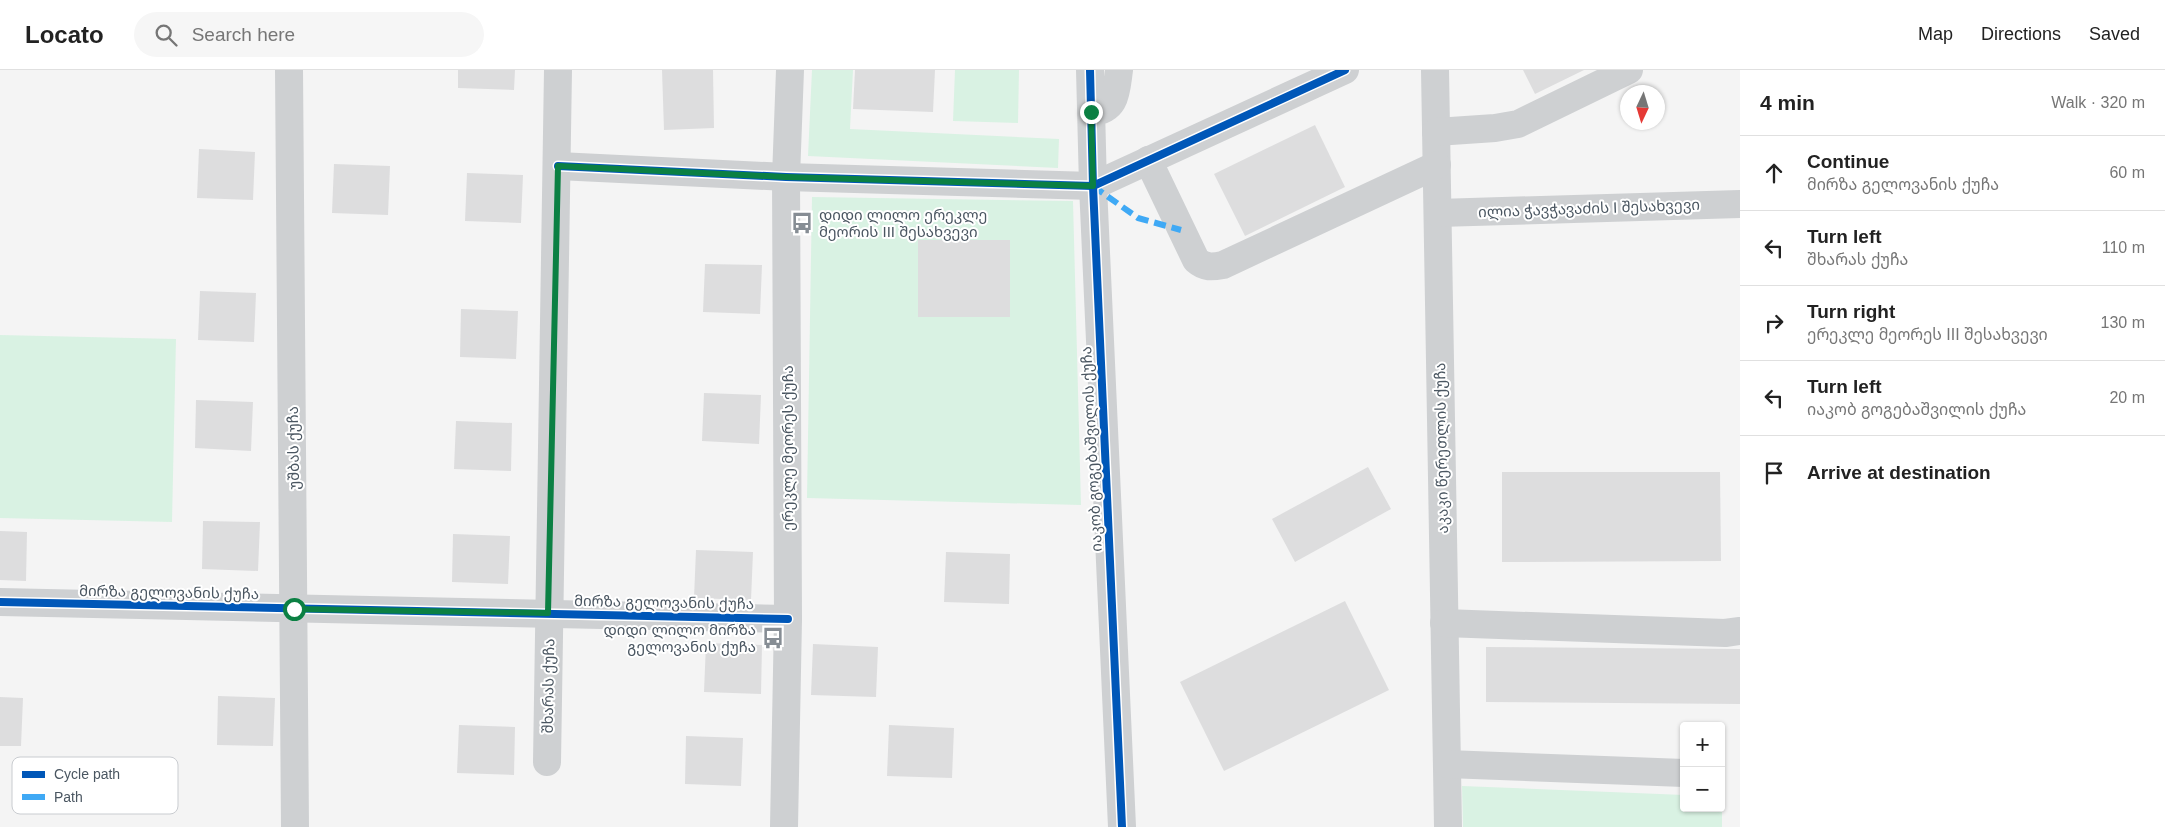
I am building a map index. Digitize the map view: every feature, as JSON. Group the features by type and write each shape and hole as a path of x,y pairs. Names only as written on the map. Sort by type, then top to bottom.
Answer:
{"street":[{"name":"უშბას ქუჩა","path":"289,70 295,827"},
{"name":"შხარას ქუჩა","path":"547,762 548,613 558,166 558,70"},
{"name":"ერეკლე მეორეს ქუჩა","path":"784,827 788,619 786,177 790,70"},
{"name":"იაკობ გოგებაშვილის ქუჩა","path":"1090,70 1093,186 1122,827"},
{"path":"1091,112 1102,112 1110,106 1115,96 1119,70"},
{"path":"558,166 786,177 1093,186 1345,70"},
{"name":"აკაკი წერეთლის ქუჩა","path":"1435,70 1448,827"},
{"path":"1436,132 1495,128 1518,124 1629,70"},
{"path":"1148,160 1196,260 1203,266 1211,267 1223,265 1437,165"},
{"name":"ილია ჭავჭავაძის I შესახვევი","path":"1438,213 1740,204"},
{"name":"მირზა გელოვანის ქუჩა","path":"0,602 788,619"},
{"path":"1444,623 1725,633 1740,631"},
{"path":"1446,764 1680,773"}],"green space":[{"path":"812,70 853,70 850,129 1059,139 1058,168 808,156"},
{"path":"955,70 1019,70 1018,123 953,121"},
{"path":"812,197 1073,201 1081,505 807,498"},
{"path":"0,335 176,339 172,522 0,518"},
{"path":"1462,786 1680,795 1680,812 1722,812 1722,827 1463,827"}],"building":[{"path":"458,70 515,70 514,90 458,88"},
{"path":"662,70 713,70 714,128 664,130"},
{"path":"855,70 935,70 933,112 853,109"},
{"path":"1523,70 1584,70 1535,94"},
{"path":"1315,125 1345,187 1245,236 1214,174"},
{"path":"199,149 255,152 253,200 197,198"},
{"path":"334,164 390,166 388,215 332,213"},
{"path":"467,173 523,175 521,223 465,221"},
{"path":"918,240 1010,240 1010,317 918,317"},
{"path":"705,264 762,265 760,314 703,312"},
{"path":"200,291 256,293 254,342 198,340"},
{"path":"461,309 518,311 516,359 460,357"},
{"path":"704,393 761,395 759,444 702,441"},
{"path":"196,400 253,402 251,451 195,448"},
{"path":"456,421 512,423 511,471 454,469"},
{"path":"1368,467 1391,509 1295,562 1272,519"},
{"path":"1502,472 1720,472 1721,561 1502,562"},
{"path":"203,521 260,522 258,571 202,569"},
{"path":"0,531 27,532 26,581 0,580"},
{"path":"453,534 510,536 508,584 452,582"},
{"path":"696,550 753,552 751,600 694,598"},
{"path":"946,552 1010,554 1009,604 944,602"},
{"path":"1345,601 1389,690 1224,771 1180,682"},
{"path":"706,643 762,645 761,694 704,692"},
{"path":"813,644 878,647 876,697 811,695"},
{"path":"1486,647 1740,649 1740,704 1486,702"},
{"path":"218,696 275,698 273,746 217,745"},
{"path":"0,697 23,698 21,746 0,746"},
{"path":"459,725 515,727 514,775 457,773"},
{"path":"889,725 954,728 952,778 887,776"},
{"path":"686,736 743,738 741,786 685,784"}],"marked path":[{"path":"1093,186 1138,218 1181,230"}],"cycle path":[{"path":"1090,70 1093,186 1122,827"},
{"path":"558,166 786,177 1093,186 1345,70"},
{"path":"0,602 788,619"}],"place":[{"name":"დიდი ლილო ერეკლე მეორის III შესახვევი","path":"802,223"},
{"name":"დიდი ლილო მირზა გელოვანის ქუჩა","path":"773,638"}],"route":[{"path":"294,609 548,613 558,166 786,177 1093,186 1091,112"}]}
